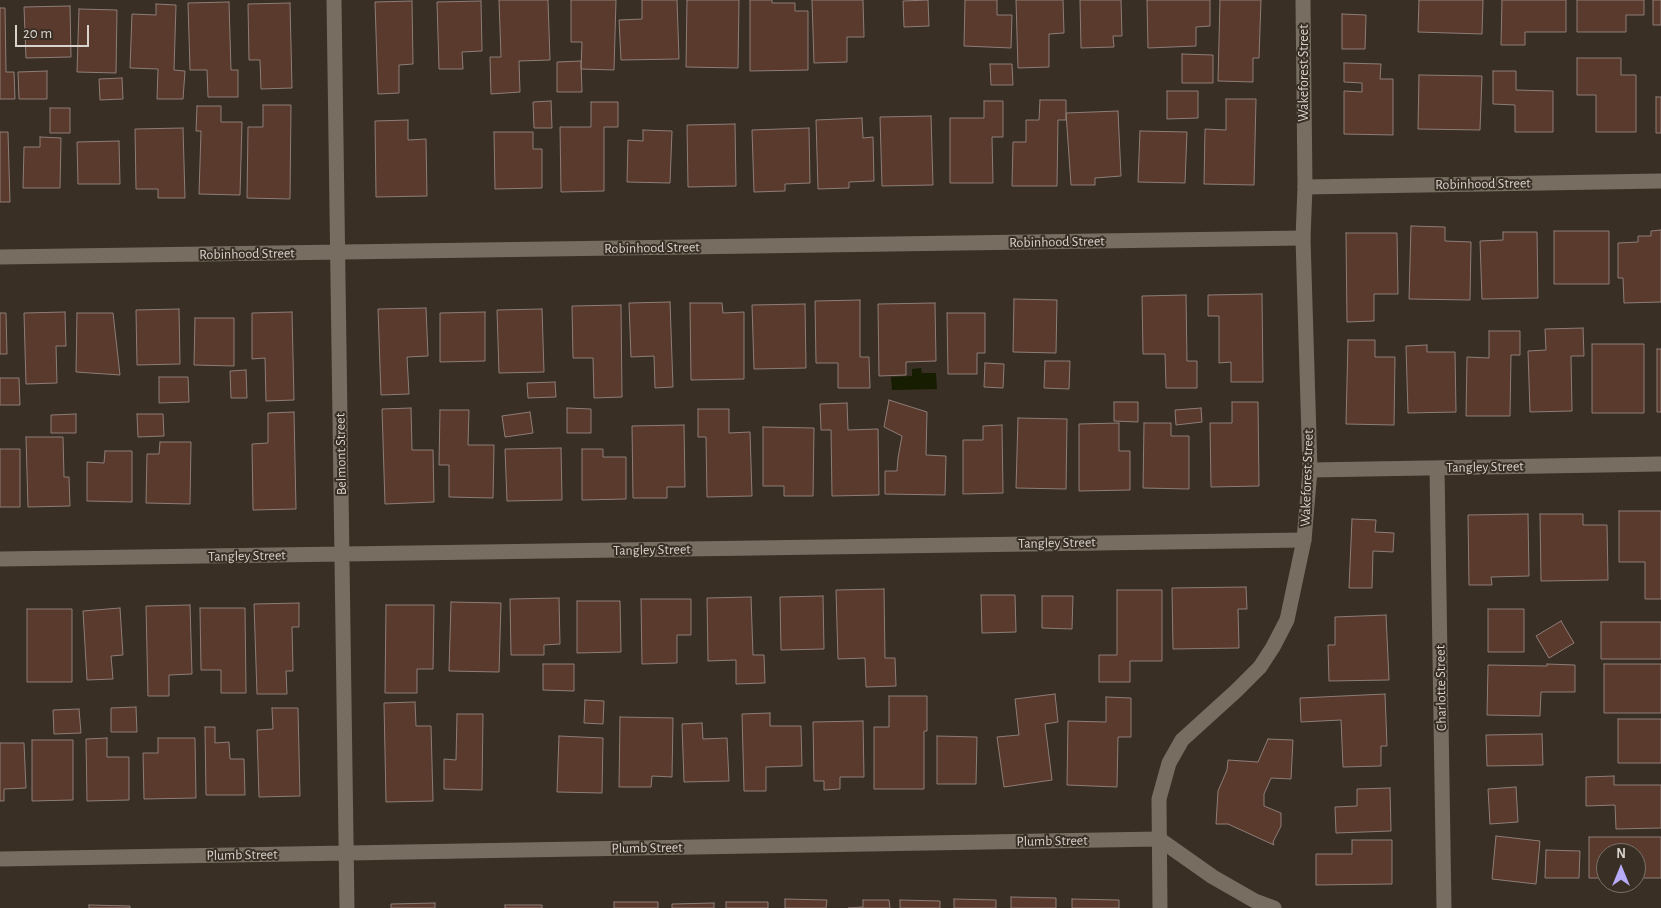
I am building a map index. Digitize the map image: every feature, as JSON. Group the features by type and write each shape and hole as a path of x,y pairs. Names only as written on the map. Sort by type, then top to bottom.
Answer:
{"street":[{"name":"Belmont Street","path":"334,0 347,908"},
{"name":"Wakeforest Street","path":"1160,908 1159,799 1169,763 1182,740 1260,667 1273,647 1287,620 1304,540 1310,470 1303,238 1305,187 1303,0"},
{"name":"Robinhood Street","path":"1305,187 1661,181"},
{"name":"Robinhood Street","path":"0,257 1303,238"},
{"name":"Tangley Street","path":"1310,470 1661,464"},
{"name":"Charlotte Street","path":"1437,468 1444,908"},
{"name":"Tangley Street","path":"0,559 1304,540"},
{"name":"Plumb Street","path":"0,859 1159,839"},
{"path":"1159,839 1213,877 1255,901 1274,908"}],"shaded area":[{"path":"921,368 922,373 936,373 937,389 892,390 891,377 912,376 912,369"}],"building":[{"path":"499,0 548,0 550,60 519,61 520,92 491,94 490,57 501,57"},
{"path":"571,0 616,0 614,70 581,69 582,42 571,42"},
{"path":"642,0 677,0 679,59 621,60 619,20 642,19"},
{"path":"687,0 739,0 738,68 686,67"},
{"path":"750,0 772,0 772,3 795,3 795,11 808,11 808,70 750,71"},
{"path":"812,0 863,0 864,37 847,37 847,62 814,63"},
{"path":"928,0 929,26 904,27 903,1"},
{"path":"965,0 997,0 997,15 1012,15 1011,48 964,46"},
{"path":"1016,0 1063,0 1064,33 1049,34 1049,67 1018,68"},
{"path":"1080,0 1121,0 1122,36 1113,36 1114,47 1081,48"},
{"path":"1147,0 1210,0 1210,26 1196,27 1196,46 1148,48"},
{"path":"1220,0 1261,0 1259,58 1253,58 1253,82 1218,81"},
{"path":"1419,0 1483,0 1482,34 1418,32"},
{"path":"1502,0 1566,0 1566,32 1525,32 1525,45 1501,45"},
{"path":"1577,0 1644,0 1644,15 1626,15 1626,32 1577,32"},
{"path":"1653,0 1661,0 1661,25 1653,25"},
{"path":"412,1 413,64 399,65 399,93 378,94 375,2"},
{"path":"481,1 482,51 462,52 463,69 439,69 437,2"},
{"path":"229,2 231,70 238,70 238,97 208,97 207,70 190,70 188,3"},
{"path":"290,3 292,88 261,89 260,60 249,60 248,4"},
{"path":"156,4 176,5 174,70 185,71 183,99 157,99 158,69 130,68 132,14 156,15"},
{"path":"70,6 71,57 26,58 24,7"},
{"path":"0,8 5,8 6,72 14,72 15,99 0,99"},
{"path":"79,9 117,10 116,73 77,72"},
{"path":"1342,14 1366,15 1365,49 1342,49"},
{"path":"1182,54 1213,55 1213,83 1182,83"},
{"path":"1577,58 1621,58 1621,75 1636,75 1636,132 1596,132 1596,95 1577,95"},
{"path":"581,61 582,92 557,92 557,62"},
{"path":"1344,63 1381,64 1380,79 1393,79 1393,135 1344,134 1344,91 1362,92 1362,83 1344,82"},
{"path":"990,64 1012,64 1013,85 991,85"},
{"path":"47,71 47,99 19,99 18,72"},
{"path":"1493,71 1516,71 1516,90 1553,91 1553,132 1515,132 1515,105 1493,104"},
{"path":"1419,75 1482,76 1480,130 1418,129"},
{"path":"122,78 123,99 100,100 99,79"},
{"path":"1167,91 1198,91 1198,118 1167,119"},
{"path":"1656,97 1661,97 1661,133 1656,133"},
{"path":"1226,99 1256,99 1254,185 1204,184 1205,129 1226,130"},
{"path":"1040,100 1066,100 1066,120 1058,120 1057,186 1012,186 1013,142 1026,142 1026,120 1039,120"},
{"path":"551,101 552,128 534,128 533,102"},
{"path":"984,101 1003,101 1003,137 992,137 993,183 950,183 950,118 984,118"},
{"path":"591,102 618,102 618,127 604,127 604,191 561,192 560,127 591,127"},
{"path":"263,105 291,105 290,199 247,198 248,127 263,127"},
{"path":"197,106 221,106 221,122 242,122 240,195 199,194 201,131 196,131"},
{"path":"50,108 70,108 70,133 50,133"},
{"path":"1118,111 1121,176 1095,178 1095,185 1071,185 1066,113"},
{"path":"931,116 933,185 882,186 880,117"},
{"path":"862,118 863,138 873,137 874,181 849,182 849,188 818,189 816,120"},
{"path":"408,120 408,140 426,139 427,196 376,197 375,121"},
{"path":"735,124 736,186 688,187 687,125"},
{"path":"183,128 185,198 158,198 158,189 136,189 135,129"},
{"path":"809,128 810,183 785,184 785,191 754,192 752,130"},
{"path":"643,130 672,131 670,183 627,182 628,140 643,141"},
{"path":"1140,131 1187,132 1185,183 1138,182"},
{"path":"0,132 8,132 10,202 0,202"},
{"path":"494,132 533,132 533,149 542,149 542,188 495,189"},
{"path":"40,137 61,138 60,188 23,188 24,147 40,147"},
{"path":"119,141 120,184 78,184 77,142"},
{"path":"1411,226 1445,227 1445,241 1471,242 1470,300 1409,299"},
{"path":"1661,230 1661,302 1624,303 1623,278 1618,278 1618,243 1638,242 1638,236 1651,236 1651,231"},
{"path":"1554,231 1609,231 1609,284 1554,284"},
{"path":"1503,232 1537,232 1538,298 1482,299 1480,241 1503,240"},
{"path":"1346,233 1397,233 1398,294 1374,294 1374,321 1347,322"},
{"path":"1262,294 1263,382 1231,382 1231,362 1219,363 1219,316 1208,316 1208,295"},
{"path":"1186,295 1187,361 1197,361 1197,388 1166,388 1165,354 1143,354 1142,296"},
{"path":"1014,299 1057,300 1056,353 1013,352"},
{"path":"860,300 860,357 869,357 870,388 838,388 838,363 816,363 815,301"},
{"path":"670,302 673,387 655,388 654,356 631,357 629,303"},
{"path":"690,303 722,303 723,313 744,312 744,379 691,380"},
{"path":"935,303 936,361 906,362 906,375 879,376 878,304"},
{"path":"805,304 806,368 754,369 752,305"},
{"path":"621,305 622,397 594,398 593,358 573,358 572,306"},
{"path":"426,308 428,356 407,357 409,394 381,395 378,309"},
{"path":"179,309 180,364 137,365 136,310"},
{"path":"542,309 544,372 499,373 497,310"},
{"path":"65,312 66,346 56,346 57,383 26,384 24,313"},
{"path":"292,312 294,400 266,401 265,358 252,359 252,313"},
{"path":"485,312 485,361 440,362 440,313"},
{"path":"0,313 6,313 7,354 0,354"},
{"path":"77,313 113,313 120,375 76,372"},
{"path":"947,313 985,313 985,353 977,353 977,374 948,374"},
{"path":"195,318 234,318 234,366 194,365"},
{"path":"1583,328 1584,356 1571,356 1572,411 1530,412 1528,351 1546,350 1545,329"},
{"path":"1489,331 1520,331 1520,355 1511,355 1510,416 1466,416 1467,357 1489,358"},
{"path":"1348,340 1375,340 1375,357 1395,357 1394,425 1346,424"},
{"path":"1592,344 1644,344 1644,413 1592,413"},
{"path":"1427,345 1427,352 1455,352 1456,412 1408,413 1406,346"},
{"path":"1657,349 1661,349 1661,412 1657,412"},
{"path":"1045,361 1070,361 1069,389 1044,388"},
{"path":"985,363 1004,364 1003,388 984,387"},
{"path":"246,370 247,398 231,398 230,371"},
{"path":"159,377 188,377 189,402 159,403"},
{"path":"0,378 19,378 20,405 0,405"},
{"path":"555,382 556,397 528,398 527,383"},
{"path":"889,400 927,412 926,455 946,456 945,495 885,494 885,471 897,471 902,436 884,427"},
{"path":"1114,402 1138,402 1138,422 1114,421"},
{"path":"1232,402 1258,402 1259,486 1211,487 1210,423 1232,423"},
{"path":"847,403 848,430 878,429 879,495 832,496 831,430 821,430 820,404"},
{"path":"411,408 412,450 433,450 434,502 385,504 382,409"},
{"path":"567,408 591,409 591,433 567,433"},
{"path":"1201,408 1202,422 1176,425 1175,410"},
{"path":"698,409 729,409 729,433 750,432 752,496 707,497 706,437 698,437"},
{"path":"440,410 469,410 468,445 494,445 493,498 449,497 449,465 439,465"},
{"path":"294,412 296,509 253,510 252,444 268,443 268,413"},
{"path":"530,412 533,433 505,437 502,416"},
{"path":"76,414 76,433 51,433 51,415"},
{"path":"137,414 163,414 164,436 138,437"},
{"path":"1018,418 1067,419 1066,489 1016,488"},
{"path":"1119,423 1119,451 1130,451 1130,490 1079,491 1079,424"},
{"path":"1144,423 1171,423 1171,436 1189,436 1189,489 1143,488"},
{"path":"684,425 685,487 667,487 667,498 633,498 632,426"},
{"path":"1002,425 1003,493 963,494 963,440 983,440 983,426"},
{"path":"763,427 814,428 813,496 784,496 784,486 763,486"},
{"path":"26,437 63,437 64,477 69,477 70,506 28,507"},
{"path":"160,442 191,442 190,504 146,503 147,454 159,454"},
{"path":"561,448 562,500 507,501 505,449"},
{"path":"0,449 20,449 20,507 0,507"},
{"path":"582,449 603,449 603,457 626,457 626,499 582,500"},
{"path":"105,451 132,451 132,502 87,501 87,462 104,463"},
{"path":"1619,511 1661,511 1661,599 1645,599 1645,562 1619,562"},
{"path":"1528,514 1529,576 1491,577 1492,585 1469,585 1468,515"},
{"path":"1540,514 1583,514 1583,525 1607,525 1608,580 1541,581"},
{"path":"1352,519 1376,520 1375,532 1394,533 1393,552 1373,551 1372,588 1349,588"},
{"path":"1246,587 1247,609 1238,609 1239,648 1173,649 1172,588"},
{"path":"884,589 885,658 895,658 896,686 866,687 865,658 838,659 836,590"},
{"path":"1117,590 1162,590 1162,661 1130,661 1130,682 1099,682 1099,655 1117,655"},
{"path":"981,595 1015,595 1016,632 982,633"},
{"path":"823,596 824,649 781,650 780,597"},
{"path":"1042,596 1073,596 1072,629 1042,628"},
{"path":"751,597 753,655 764,655 765,683 736,684 736,660 708,661 707,598"},
{"path":"559,598 560,644 544,645 544,655 511,655 510,599"},
{"path":"641,599 691,599 691,635 677,635 677,663 642,664"},
{"path":"577,601 620,601 621,652 577,653"},
{"path":"451,602 501,603 499,672 449,671"},
{"path":"299,603 299,627 292,627 293,671 286,671 287,694 257,694 254,604"},
{"path":"190,605 192,674 169,675 169,696 148,696 146,606"},
{"path":"386,605 434,605 433,669 417,669 417,693 385,693"},
{"path":"120,608 123,655 111,656 113,679 87,680 83,611"},
{"path":"200,608 245,608 246,693 221,693 221,670 201,670"},
{"path":"27,609 72,609 72,682 27,682"},
{"path":"1488,609 1524,609 1524,652 1488,652"},
{"path":"1386,615 1389,680 1329,681 1328,645 1335,645 1335,617"},
{"path":"1561,621 1574,643 1549,658 1536,636"},
{"path":"1601,622 1661,622 1661,659 1601,659"},
{"path":"543,664 574,664 574,691 543,690"},
{"path":"1547,664 1575,665 1575,692 1541,692 1540,716 1487,715 1488,665 1547,666"},
{"path":"1604,664 1661,664 1661,713 1604,713"},
{"path":"1055,694 1058,722 1045,724 1052,780 1004,787 997,737 1019,735 1015,699"},
{"path":"1385,694 1387,746 1381,746 1381,766 1343,767 1341,720 1301,722 1300,698"},
{"path":"889,696 927,696 927,731 924,731 924,789 874,789 874,727 889,727"},
{"path":"1106,697 1131,698 1131,737 1118,737 1117,787 1067,785 1068,721 1106,722"},
{"path":"585,700 604,701 603,724 584,723"},
{"path":"415,702 416,726 431,726 433,801 386,802 384,703"},
{"path":"136,707 137,732 111,732 111,708"},
{"path":"272,708 298,708 300,796 259,797 257,730 273,729"},
{"path":"79,709 81,733 54,734 53,710"},
{"path":"770,713 770,726 801,726 802,766 766,767 766,791 744,791 742,714"},
{"path":"457,714 483,714 482,790 444,789 444,759 456,760"},
{"path":"620,717 673,718 672,777 652,776 651,787 619,787"},
{"path":"1618,719 1661,719 1661,763 1618,763"},
{"path":"863,721 864,777 840,777 840,789 824,790 824,781 814,781 813,722"},
{"path":"702,723 703,739 727,738 729,781 684,782 682,724"},
{"path":"205,727 215,727 215,743 229,742 230,759 244,759 245,795 206,795"},
{"path":"1542,734 1543,765 1487,766 1486,735"},
{"path":"559,736 603,738 602,793 557,792"},
{"path":"937,736 977,737 976,784 937,784"},
{"path":"107,738 107,757 129,757 129,800 87,801 86,739"},
{"path":"158,738 195,738 196,798 144,799 143,753 158,753"},
{"path":"1268,739 1293,740 1291,779 1271,778 1264,794 1264,806 1281,813 1281,826 1273,842 1274,845 1228,824 1216,824 1218,791 1227,770 1228,760 1258,762"},
{"path":"32,740 73,740 73,800 32,801"},
{"path":"0,743 24,743 26,788 4,789 4,801 0,801"},
{"path":"1614,776 1614,785 1661,785 1661,828 1616,829 1615,805 1586,806 1586,777"},
{"path":"1516,787 1518,822 1490,824 1488,789"},
{"path":"1390,788 1391,831 1336,833 1335,807 1357,806 1357,789"},
{"path":"1496,836 1540,841 1536,884 1492,879"},
{"path":"1589,837 1661,837 1661,878 1646,878 1646,843 1596,843 1596,878 1589,878"},
{"path":"1352,840 1392,840 1392,884 1316,885 1316,854 1352,854"},
{"path":"1546,850 1580,851 1579,878 1545,878"},
{"path":"1011,897 1056,898 1056,908 1011,908"},
{"path":"785,899 827,900 826,908 785,908"},
{"path":"954,899 996,900 996,908 954,908"},
{"path":"1072,899 1119,900 1119,908 1072,908"},
{"path":"863,900 889,900 890,908 848,908 863,907"},
{"path":"900,900 940,901 940,908 900,908"},
{"path":"614,902 658,902 658,908 614,908"},
{"path":"726,902 768,902 768,908 726,908"},
{"path":"435,903 435,908 391,908 391,904"},
{"path":"714,903 714,908 672,908 672,904"},
{"path":"89,905 130,906 130,908 89,908"},
{"path":"505,905 542,905 542,908 505,908"}]}
